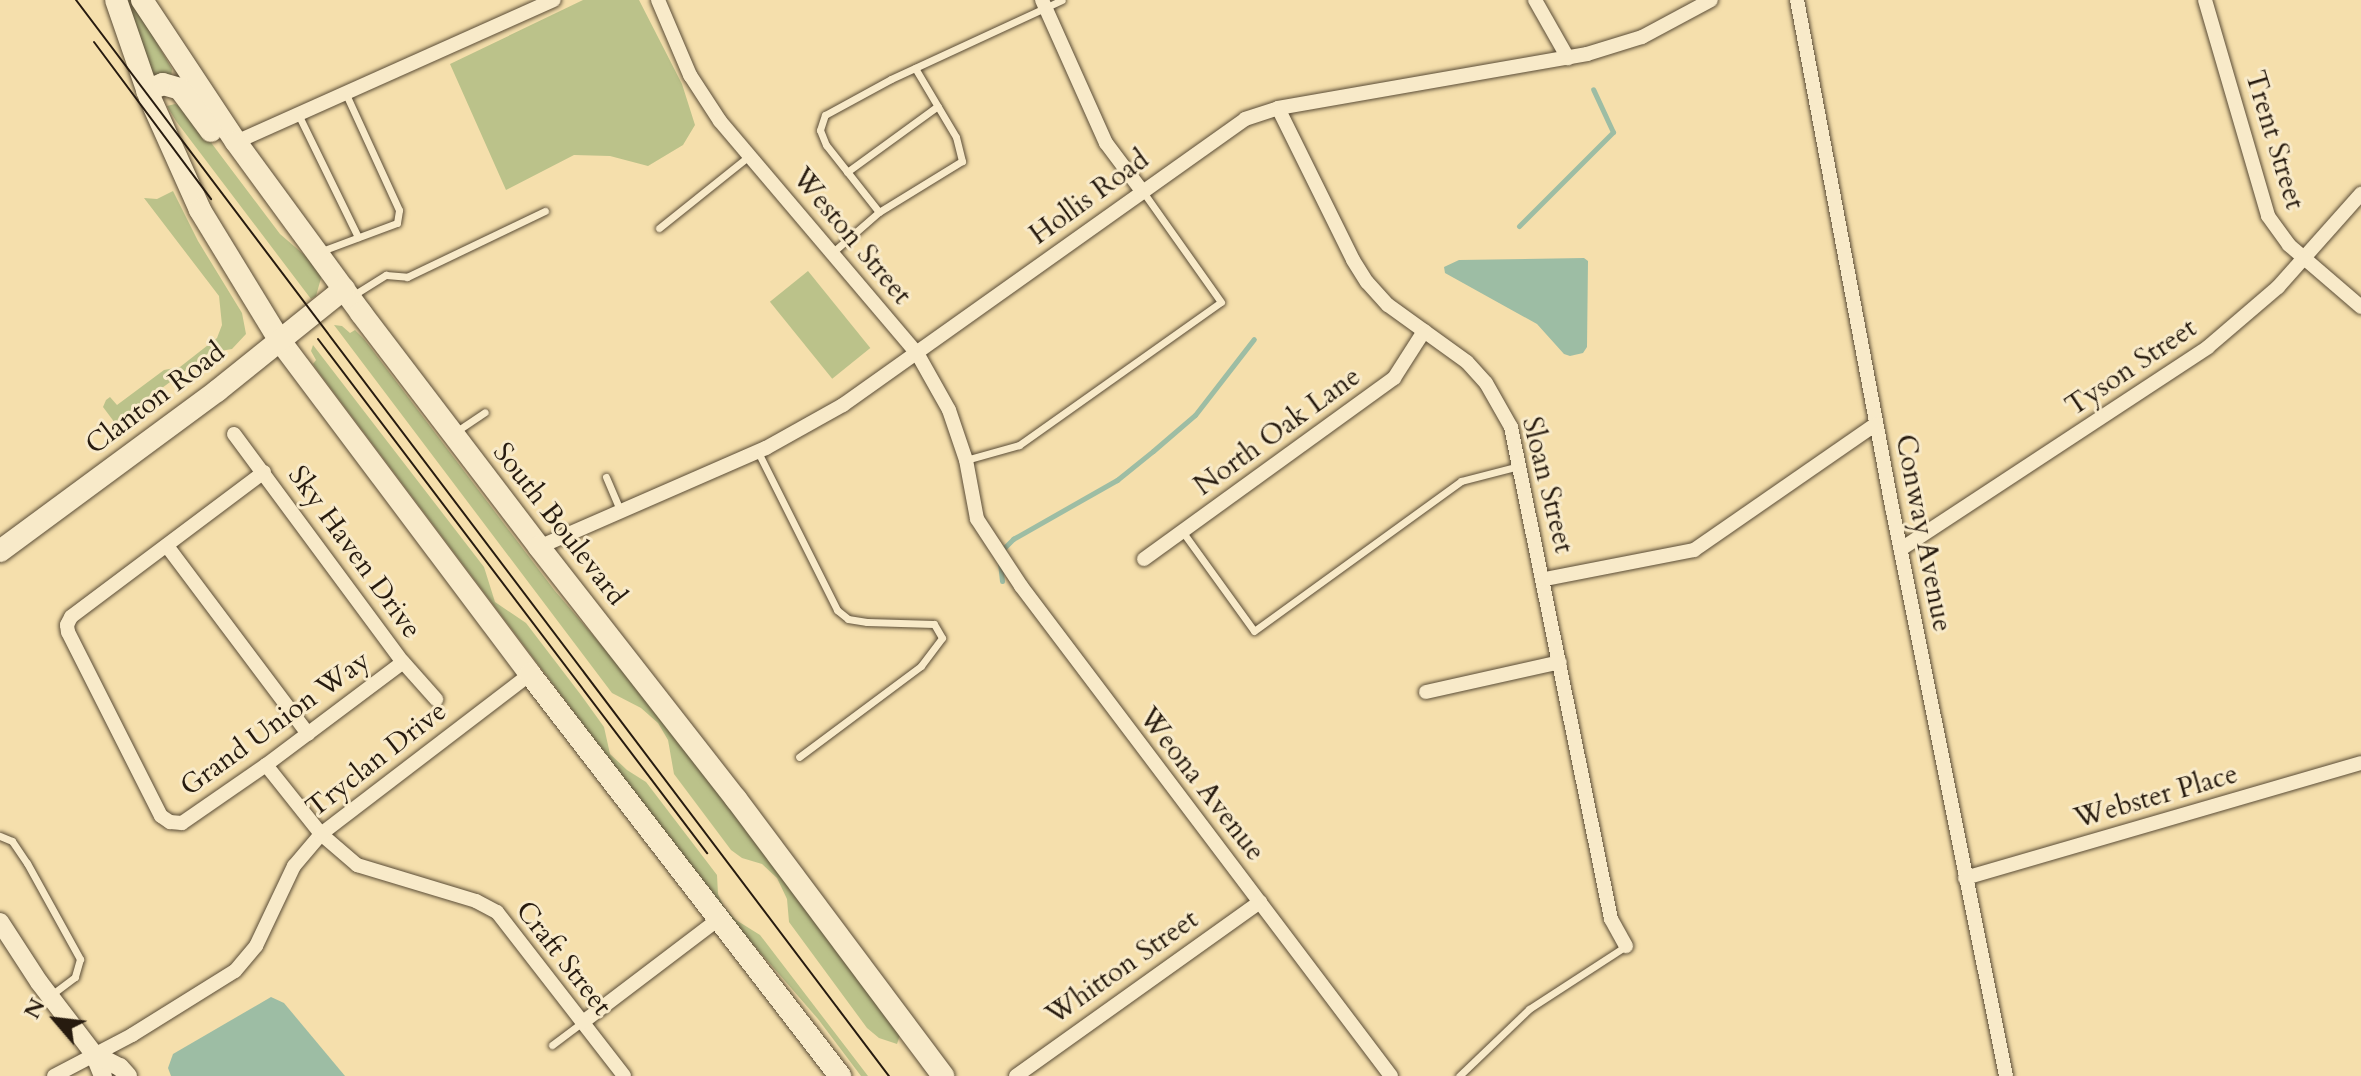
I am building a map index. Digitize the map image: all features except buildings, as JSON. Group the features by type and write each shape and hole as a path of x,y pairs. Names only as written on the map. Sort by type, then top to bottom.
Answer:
{"main road":[{"path":"116,0 147,91 200,210 280,341 530,674 840,1076"},
{"name":"South Boulevard","path":"142,0 236,142 347,293 539,547 728,788 943,1076"},
{"path":"147,91 163,84 180,89 284,224 318,254"},
{"name":"Clanton Road","path":"0,551 347,293"}],"street":[{"path":"236,142 554,0"},
{"name":"Weston Street","path":"658,0 690,75 720,121 917,353 949,410 966,460 977,519"},
{"path":"1535,0 1568,58"},
{"name":"Hollis Road","path":"539,547 758,452 843,405 1233,126 1278,108 1568,58 1642,37 1711,0"},
{"name":"Conway Avenue","path":"1797,0 1876,424 2006,1076"},
{"name":"Trent Street","path":"2205,0 2268,216 2277,232 2361,307"},
{"path":"1043,3 1106,143 1142,191"},
{"name":"Sloan Street","path":"1278,108 1353,260 1388,305 1467,362 1486,383 1511,427 1545,579 1611,919 1626,946"},
{"name":"Tyson Street","path":"1901,549 2208,347 2245,319 2361,194"},
{"name":"North Oak Lane","path":"1144,559 1394,378 1424,331"},
{"path":"1545,579 1694,550 1876,424"},
{"name":"Sky Haven Drive","path":"234,434 403,662 436,699"},
{"name":"Grand Union Way","path":"264,472 71,617 68,632 161,816 170,822 182,823 266,765 403,662"},
{"name":"Weona Avenue","path":"977,519 1095,688 1391,1076"},
{"path":"167,546 308,734"},
{"path":"1426,692 1560,662"},
{"name":"Tryclan Drive","path":"54,1076 223,981 247,961 294,866 321,834 530,674"},
{"name":"Webster Place","path":"1965,878 2361,763"},
{"name":"Craft Street","path":"266,765 321,834 357,865 476,901 497,912 624,1076"},
{"name":"Whitton Street","path":"1016,1076 1260,902"},
{"path":"583,1022 720,918"},
{"path":"0,922 50,997 94,1054 103,1076"},
{"path":"94,1054 120,1067 128,1076"}],"lane":[{"path":"879,212 826,145 820,130 825,115 1043,3 1062,0"},
{"path":"833,252 879,212 962,161 956,137 915,68"},
{"path":"318,254 397,223 399,210 346,93"},
{"path":"847,172 938,106"},
{"path":"298,114 358,237"},
{"path":"659,228 750,155"},
{"path":"966,460 1019,445 1221,302 1142,191"},
{"path":"347,293 386,275 407,277 545,211"},
{"path":"453,434 485,412"},
{"path":"758,452 837,610 848,619 867,622 934,624 942,638 921,666 799,757"},
{"path":"1182,531 1254,631 1461,481 1521,465"},
{"path":"606,477 621,512"},
{"path":"0,836 12,841 27,863 80,959 75,977 50,997"},
{"path":"1459,1076 1529,1009 1626,946"},
{"path":"552,1045 583,1022"}],"shaded area":[{"path":"127,0 132,0 172,69 171,77 151,80"},
{"path":"583,0 639,0 682,84 695,125 683,145 648,166 610,156 574,155 506,190 450,64"},
{"path":"175,104 185,108 280,234 323,271 316,296 311,299 176,121 167,106"},
{"path":"173,191 198,241 242,313 246,334 232,349 209,353 115,423 103,407 106,400 110,397 117,405 164,370 180,367 217,338 222,325 219,296 144,198 157,199"},
{"path":"1584,258 1588,261 1587,347 1583,353 1570,356 1564,354 1537,324 1445,273 1444,267 1459,260"},
{"path":"808,271 870,348 832,379 770,302"},
{"path":"334,325 342,326 350,333 355,330 364,339 555,591 646,697 900,1035 897,1044 879,1038 867,1028 789,922 787,899 777,878 762,864 742,858 731,850 674,774 668,740 658,723 641,708 612,693"},
{"path":"313,345 484,567 495,602 526,623 581,695 604,727 610,754 646,782 717,875 718,894 724,907 736,920 760,935 868,1076 861,1076 818,1019 718,904 320,374 313,364 316,360 311,351"},
{"path":"271,997 284,1003 345,1076 171,1076 168,1068 173,1054"}],"waterway":[{"path":"1519,226 1613,132 1593,89"},
{"path":"1002,550 1013,539 1117,480 1153,451 1195,415 1254,339"},
{"path":"1000,562 1002,581"}],"tram line":[{"path":"76,0 889,1076"},
{"path":"94,42 211,199"},
{"path":"318,339 707,853"}]}
